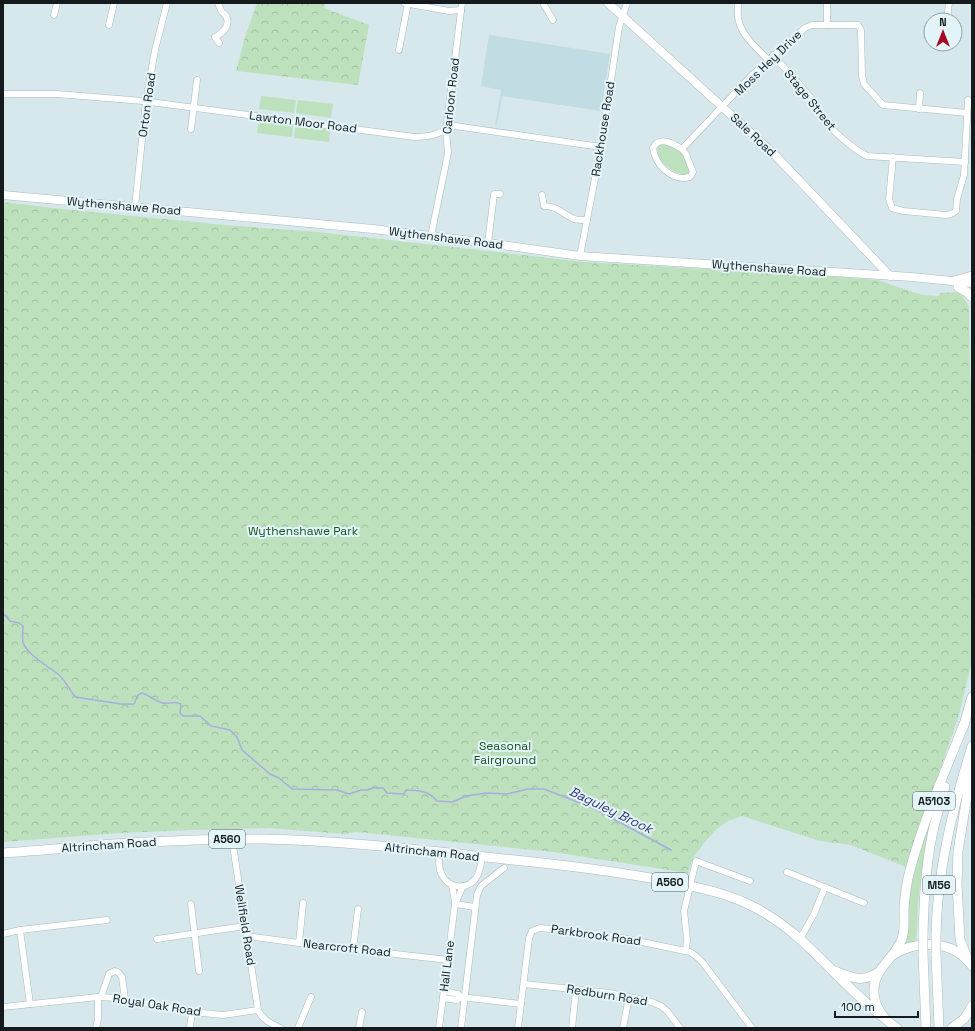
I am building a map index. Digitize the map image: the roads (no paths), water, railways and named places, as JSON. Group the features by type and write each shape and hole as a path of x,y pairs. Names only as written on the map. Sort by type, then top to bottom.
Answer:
{"highway":[{"path":"972,276 956,284 970,294 972,298"},
{"name":"A5103","path":"892,956 900,944 904,934 905,900 908,879 922,831 964,724 972,697"},
{"name":"M56","path":"926,1027 923,935 924,900 930,851 935,820 964,724"},
{"name":"M56","path":"939,1026 936,954 938,890 948,835 972,746"},
{"name":"A5103","path":"970,963 960,940 957,884 958,851 972,766"},
{"name":"Altrincham Road","path":"3,853 147,842 232,839 318,842 440,852 602,870 689,886 721,894 766,913 800,938 834,970 855,993 883,1017"},
{"name":"A560","path":"895,1027 883,1017 874,995 874,986 879,972 892,956 902,950 914,946 935,944 950,948 961,954 970,963"},
{"name":"Altrincham Road","path":"834,970 857,979 879,972"},
{"path":"952,1028 961,1022 971,1009"},
{"path":"965,1028 971,1009"}],"main road":[{"name":"Sale Road","path":"608,3 774,154 890,276"},
{"name":"Wythenshawe Road","path":"3,195 373,229 580,256 890,276 956,284 972,283"},
{"name":"Wythenshawe Road","path":"956,284 972,289"}],"street":[{"path":"54,15 57,3"},
{"path":"109,25 114,3"},
{"name":"Orton Road","path":"135,207 146,102 155,50 167,3"},
{"path":"218,3 221,11 227,16 228,23 225,30 221,34 215,36 219,43"},
{"path":"399,50 407,3 449,11 461,10"},
{"name":"Carloon Road","path":"430,236 448,153 446,130 462,3"},
{"path":"543,3 553,20"},
{"name":"Rackhouse Road","path":"580,256 601,147 619,27 627,3"},
{"path":"738,3 738,17 740,24 746,35 768,60"},
{"path":"827,3 827,25"},
{"name":"Moss Hey Drive","path":"682,149 751,76 773,55 805,28 812,25 858,25 862,30 862,76 864,84 883,105 967,113"},
{"name":"Stage Street","path":"773,55 815,103 819,114 840,137 858,152 867,156 965,162"},
{"path":"191,129 197,80"},
{"path":"919,109 920,93"},
{"name":"Lawton Moor Road","path":"3,94 56,94 146,102 414,137 427,137 438,134 455,126 601,147"},
{"path":"893,158 889,199 892,208 903,211 946,215 951,214 956,210 957,199 964,175 968,100"},
{"path":"662,141 673,144 682,149 686,154 692,168 692,175 687,178 679,178 672,175 658,164 653,148 657,142 662,141"},
{"path":"488,243 494,193"},
{"path":"542,195 544,206 559,209 576,220 587,220"},
{"name":"Wellfield Road","path":"232,839 258,1010"},
{"name":"Hall Lane","path":"439,1028 455,903 452,885 446,882 439,865 440,852"},
{"name":"Hall Lane","path":"455,903 463,886 471,883 476,878 480,869 482,857"},
{"path":"750,881 696,861 684,911 687,939 686,950 700,959 752,1028"},
{"path":"460,1028 462,997 477,895 479,889 504,868"},
{"path":"787,872 864,903"},
{"path":"452,885 463,886"},
{"path":"800,938 814,914 825,887"},
{"path":"299,943 303,903"},
{"path":"455,903 475,907"},
{"path":"191,904 199,971"},
{"path":"353,949 358,908"},
{"path":"3,934 20,930 107,920"},
{"path":"157,939 245,926"},
{"name":"Parkbrook Road","path":"518,1028 529,938 532,931 538,928 612,936 686,950"},
{"path":"20,930 30,1004"},
{"name":"Nearcroft Road","path":"247,936 448,960"},
{"path":"96,1028 99,997 110,974 118,972 122,977 125,999"},
{"name":"Redburn Road","path":"524,984 576,989 652,1002 661,1006 668,1012 680,1028"},
{"path":"572,1028 576,989"},
{"path":"444,991 458,994 462,997 521,1004"},
{"name":"Royal Oak Road","path":"3,1007 99,997 125,999 192,1012 223,1015 258,1010"},
{"path":"298,1028 311,997"},
{"path":"443,998 457,1000 462,997"},
{"path":"623,1028 629,997"},
{"path":"258,1010 267,1022 280,1028"},
{"path":"190,1028 192,1012"},
{"path":"359,1028 362,1012"}],"waterway":[{"name":"Baguley Brook","path":"3,613 10,621 19,623 23,626 23,642 25,647 33,656 61,676 75,697 121,704 134,704 138,695 142,693 163,703 175,702 181,704 180,713 183,716 200,716 211,726 230,730 237,737 242,750 270,774 279,778 292,789 337,790 349,794 373,788 383,788 387,793 404,794 406,790 415,790 427,793 437,801 452,802 467,796 486,793 507,794 528,789 544,789 593,808 671,850"}],"park label":[{"name":"Wythenshawe Park","path":"303,531"},
{"name":"Seasonal Fairground","path":"505,753"}]}
